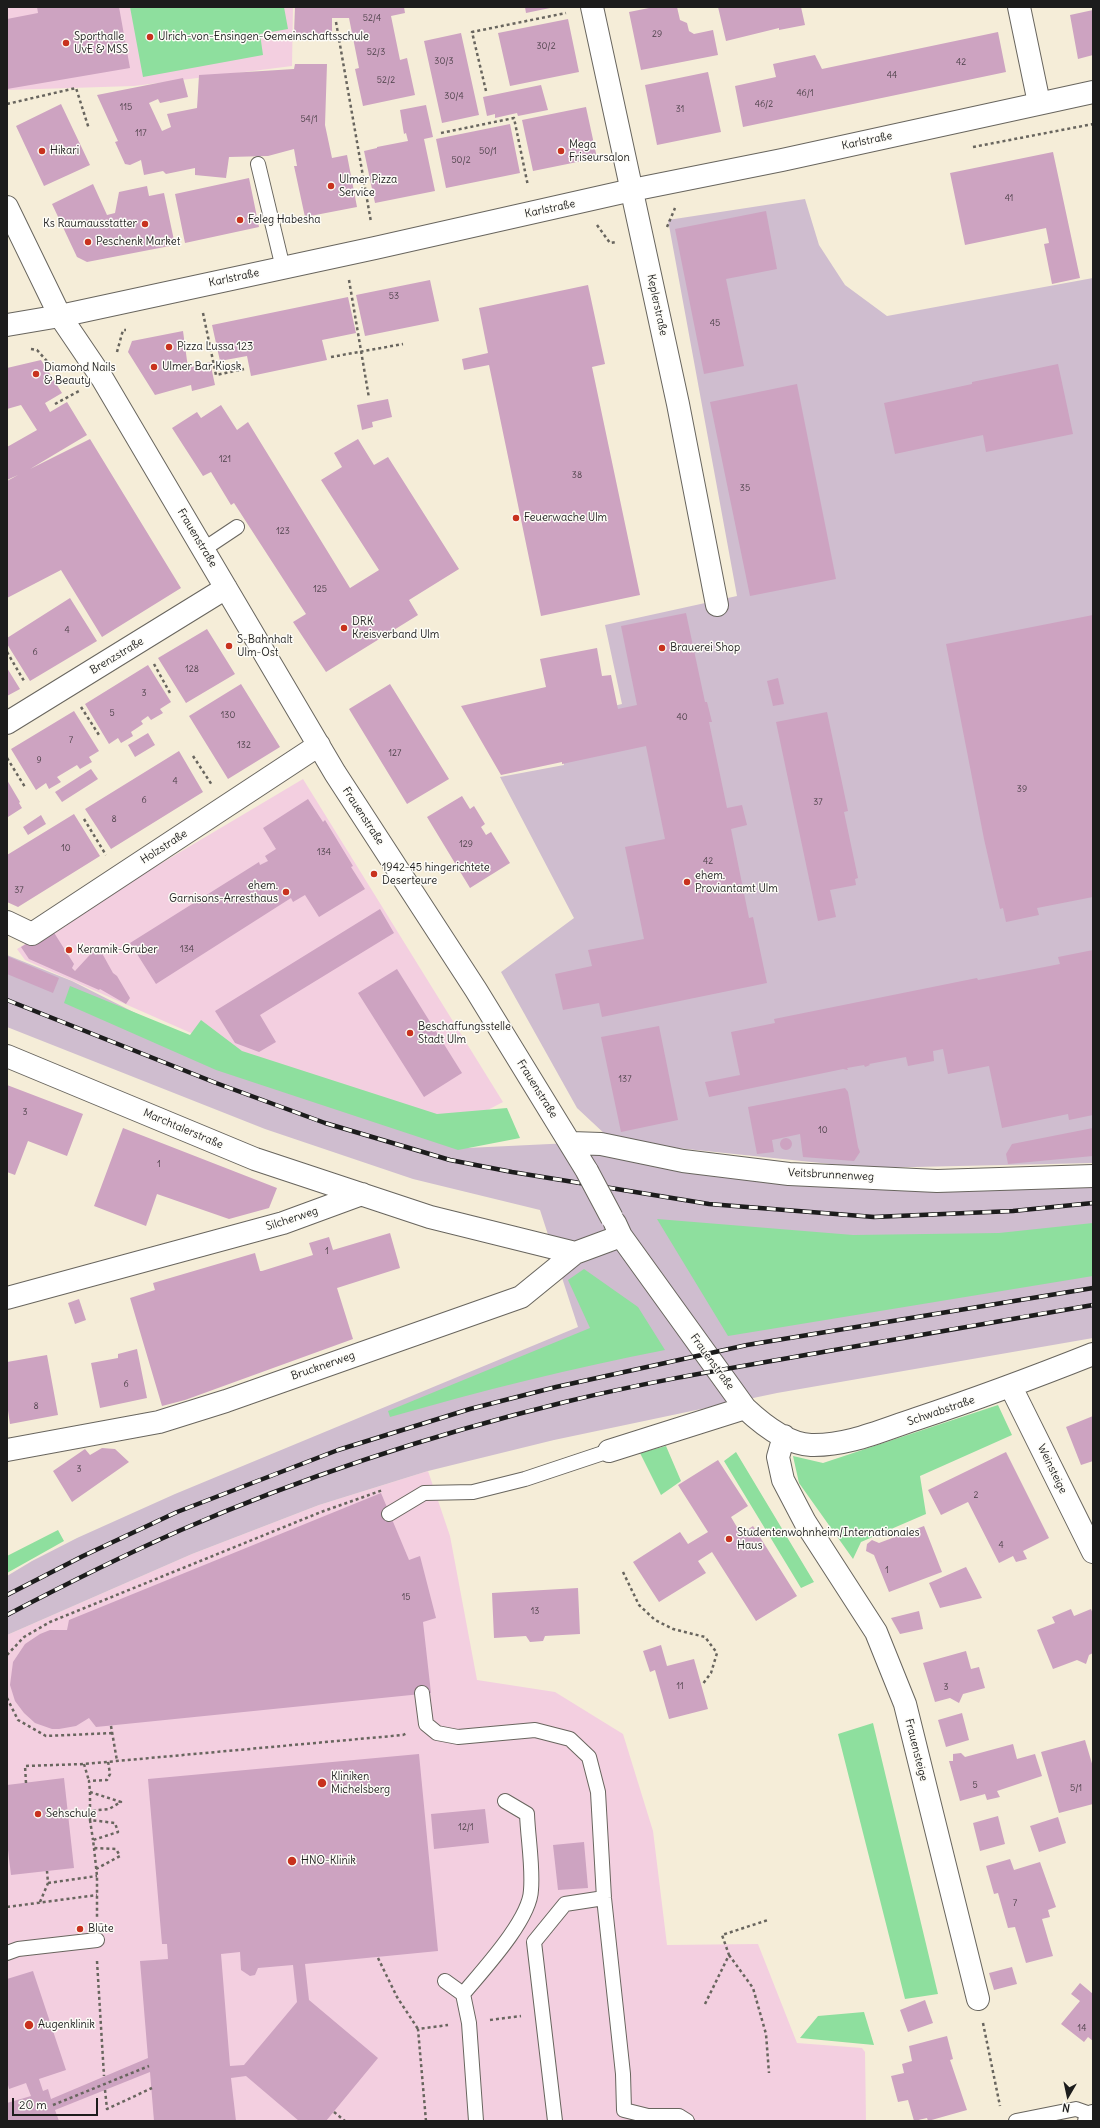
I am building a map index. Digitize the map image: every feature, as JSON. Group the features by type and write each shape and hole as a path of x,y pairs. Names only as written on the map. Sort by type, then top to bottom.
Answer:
{"street":[{"name":"Keplerstraße","path":"592,7 632,190 718,605"},
{"path":"1019,7 1039,104"},
{"name":"Karlstraße","path":"7,325 60,316 375,248 632,190 782,160 1093,92"},
{"name":"Frauenstraße","path":"7,208 60,316 89,359 204,549 319,745 571,1143 616,1227 745,1408 763,1425 784,1436"},
{"name":"Brenzstraße","path":"7,723 226,588"},
{"name":"Holzstraße","path":"7,922 32,934 319,745"},
{"name":"Marchtalerstraße","path":"7,1056 255,1159 362,1194"},
{"name":"Veitsbrunnenweg","path":"571,1143 601,1144 684,1161 789,1174 937,1181 1093,1176"},
{"path":"362,1194 430,1217 576,1253"},
{"name":"Silcherweg","path":"7,1298 284,1223 362,1194"},
{"name":"Brucknerweg","path":"7,1450 158,1422 226,1400 521,1297 576,1253 616,1227"},
{"name":"Schwabstraße","path":"784,1436 809,1445 844,1443 1011,1387 1093,1354"},
{"name":"Weinsteige","path":"1011,1387 1093,1552"},
{"path":"609,1451 745,1408"},
{"name":"Frauensteige","path":"784,1436 778,1457 783,1480 805,1522 876,1632 905,1704 978,1999"},
{"path":"1089,2121 1093,2115"}],"lane":[{"path":"258,164 283,268"},
{"path":"204,549 237,527"},
{"path":"389,1514 424,1493 473,1492 525,1479 609,1451"},
{"path":"422,1694 426,1724 437,1733 458,1737 535,1730 570,1739 589,1757 598,1792 604,1898 623,2074 624,2110 648,2116 679,2116 687,2121"},
{"path":"463,1994 501,1949 526,1908 532,1891 527,1814 505,1801"},
{"path":"555,2121 534,1942 565,1904 604,1898"},
{"path":"7,1953 18,1949 97,1940"},
{"path":"445,1981 463,1994 469,2023 476,2121"},
{"path":"1016,2121 1076,2109 1093,2115"}],"path":[{"path":"486,91 472,32 592,7"},
{"path":"336,22 375,248"},
{"path":"7,104 76,88 89,129"},
{"path":"441,133 514,118 534,212"},
{"path":"349,279 369,398"},
{"path":"203,313 216,375 244,369"},
{"path":"331,357 403,344"},
{"path":"24,348 37,350 52,367 89,359"},
{"path":"140,641 170,693"},
{"path":"7,652 38,704"},
{"path":"68,686 99,735"},
{"path":"193,756 226,806"},
{"path":"7,758 25,787"},
{"path":"84,819 119,876"},
{"path":"7,1655 24,1637 50,1622 321,1512 386,1489"},
{"path":"623,1572 639,1605 655,1620 673,1629 705,1637 717,1653 711,1673 702,1685"},
{"path":"7,1698 18,1720 46,1736 112,1733"},
{"path":"26,1783 25,1766 84,1764 403,1735 426,1724"},
{"path":"111,1726 117,1760"},
{"path":"89,1781 107,1780 110,1774 108,1761"},
{"path":"84,1764 89,1781 90,1820 97,1876 97,1985 104,2076"},
{"path":"90,1792 121,1802 109,1809 90,1811"},
{"path":"90,1820 115,1822 118,1832 93,1840"},
{"path":"94,1848 116,1848 120,1856 96,1869"},
{"path":"40,1903 48,1883 47,1871"},
{"path":"48,1883 97,1876"},
{"path":"7,1907 97,1895"},
{"path":"768,1920 722,1935 730,1955 753,1988 766,2034 769,2073"},
{"path":"704,2004 730,1955"},
{"path":"378,1958 397,1997 418,2029"},
{"path":"978,1999 996,2089"},
{"path":"53,2105 149,2066"},
{"path":"105,2090 107,2109 152,2088"},
{"path":"334,2112 344,2121"}],"shaded area":[{"name":"Ulrich-von-Ensingen-Gemeinschaftsschule","path":"7,7 293,7 292,66 134,86 7,90"},
{"path":"805,199 819,245 845,285 887,316 1093,278 1093,1163 869,1168 648,1145 607,1136 577,1108 501,972 574,918 500,777 564,765 554,720 622,704 605,625 737,596 668,220"},
{"path":"303,779 503,1102 451,1129 282,1073 25,960 17,949"},
{"path":"7,955 72,981 282,1087 467,1148 571,1143 683,1161 1093,1176 1093,1338 777,1393 554,1440 428,1471 319,1505 192,1554 7,1635 7,1576 32,1561 77,1538 175,1494 578,1327 540,1210 413,1179 265,1129 7,1027"},
{"name":"Kliniken Michelsberg","path":"428,1471 450,1536 477,1680 555,1692 623,1734 653,1831 667,1945 758,1944 797,2043 862,2048 865,2052 866,2121 7,2121 7,1635 192,1554 319,1505"}],"green space":[{"path":"130,7 284,7 288,29 260,34 263,55 143,77"},
{"path":"70,986 190,1035 201,1020 242,1051 437,1114 507,1108 520,1138 458,1150 216,1070 64,1003"},
{"path":"657,1219 853,1235 999,1233 1093,1223 1093,1276 728,1336"},
{"path":"584,1269 638,1307 665,1350 527,1380 390,1417 388,1411 590,1328 568,1280"},
{"path":"998,1405 1012,1435 920,1476 926,1514 861,1542 853,1559 799,1483 793,1456 823,1463"},
{"path":"666,1446 681,1481 661,1495 640,1453"},
{"path":"736,1452 814,1582 801,1588 724,1461"},
{"path":"58,1530 64,1541 7,1573 7,1556"},
{"path":"873,1723 938,1994 905,1999 838,1734"},
{"path":"864,2012 874,2045 800,2038 818,2016"}],"building":[{"name":"Sporthalle UvE & MSS","path":"37,7 119,7 130,68 7,89 7,19 38,13"},
{"path":"295,7 404,7 405,13 391,16 400,60 407,58 415,95 363,106 355,69 359,68 349,18 332,18 332,34 294,34"},
{"path":"525,7 550,7 550,8 526,13"},
{"path":"654,7 677,7 680,20 687,23 689,31 694,34 713,30 718,55 641,70 629,12"},
{"path":"718,7 801,7 805,25 779,30 779,28 726,41"},
{"path":"1093,10 1093,55 1078,59 1070,15"},
{"path":"568,19 579,72 510,86 498,33"},
{"path":"998,32 1006,72 743,127 735,86 776,77 773,64 815,55 822,69"},
{"path":"461,33 479,115 442,123 424,41"},
{"path":"295,64 327,64 325,125 332,158 347,155 357,207 305,217 294,166 297,166 294,149 268,156 229,157 226,178 195,175 195,168 166,174 163,171 144,175 141,160 130,165 125,164 115,142 118,141 97,95 183,78 188,97 160,103 158,99 149,103 162,131 171,127 167,114 197,108 199,75 294,69"},
{"path":"708,72 721,132 657,145 645,85"},
{"path":"541,85 548,110 518,116 517,113 495,118 495,114 487,116 483,97"},
{"path":"61,104 90,165 44,186 16,126"},
{"path":"426,105 433,137 424,139 435,191 375,203 364,151 408,141 406,133 404,134 400,110"},
{"path":"586,107 597,158 533,171 522,120"},
{"path":"510,124 520,173 446,188 436,139"},
{"path":"1053,152 1080,278 1052,284 1044,244 1049,243 1046,228 965,245 950,173"},
{"path":"249,178 259,227 185,243 175,194"},
{"path":"93,184 107,215 115,213 119,192 147,186 149,196 164,193 175,245 87,262 77,257 52,204"},
{"path":"766,211 777,269 726,279 744,366 704,374 675,229"},
{"path":"430,280 439,321 365,336 356,295"},
{"path":"588,285 605,364 592,367 640,595 541,616 489,365 464,370 462,359 488,353 479,308"},
{"path":"348,297 356,333 322,340 327,360 251,376 247,356 220,361 212,325"},
{"path":"183,331 188,368 210,362 215,385 192,391 191,385 155,395 128,352 132,341"},
{"path":"41,360 62,393 45,403 50,412 67,402 87,435 30,469 90,439 181,588 102,637 61,570 7,598 7,481 18,475 7,480 7,447 37,430 21,405 7,409 7,368"},
{"path":"1058,364 1073,434 986,452 983,435 895,454 884,403 972,384 972,382"},
{"path":"797,384 836,579 750,596 710,402"},
{"path":"388,399 392,417 372,422 373,427 362,430 357,405"},
{"path":"221,405 237,430 248,422 350,588 379,570 321,480 342,467 334,453 358,439 374,465 388,457 459,569 409,600 418,615 326,672 293,622 306,614 234,503 231,505 211,472 203,476 172,428 197,412 201,418"},
{"path":"70,598 97,641 30,681 7,644 7,638"},
{"path":"686,613 705,702 707,702 712,722 709,722 727,808 742,805 747,825 731,829 749,918 753,917 767,983 602,1017 599,1003 563,1010 555,974 592,966 588,950 644,939 625,847 665,839 646,746 501,775 461,706 546,687 540,659 597,648 602,676 611,675 618,709 637,705 621,626"},
{"path":"1093,615 1093,897 1037,908 1039,915 1006,922 1003,908 1000,909 984,839 946,644"},
{"path":"207,629 235,674 186,703 158,658"},
{"path":"148,665 171,702 160,709 163,713 151,720 148,716 141,721 143,724 131,732 133,736 121,743 118,738 109,744 85,704"},
{"path":"7,668 20,689 7,696"},
{"path":"778,678 784,704 773,706 767,681"},
{"path":"241,684 280,747 228,779 189,716"},
{"path":"390,684 449,779 407,804 349,709"},
{"path":"74,711 99,751 89,757 92,762 80,769 77,765 57,777 61,782 49,789 46,783 36,790 11,749"},
{"path":"827,712 848,811 844,812 858,878 855,879 856,885 830,890 836,917 818,921 776,722"},
{"path":"148,733 155,745 135,757 128,745"},
{"path":"179,751 203,792 111,849 85,809"},
{"path":"91,769 98,779 62,802 55,792"},
{"path":"7,780 22,808 8,817"},
{"path":"462,796 470,809 474,806 485,824 481,827 486,835 491,832 510,863 470,888 427,817"},
{"name":"ehem. Garnisons-Arresthaus","path":"308,799 323,822 325,820 365,889 319,917 305,895 293,902 291,898 156,984 130,943 259,862 260,865 268,861 265,856 276,849 263,828"},
{"path":"74,814 100,856 18,907 7,902 7,855"},
{"path":"41,815 46,824 28,835 23,827"},
{"path":"380,909 394,933 260,1015 276,1042 259,1052 235,1043 215,1011"},
{"path":"51,928 74,964 72,968 75,971 98,946 113,973 117,976 130,998 126,1004 100,989 99,990 29,959 21,947"},
{"path":"1093,950 1093,1115 1069,1120 1068,1114 1002,1128 989,1066 948,1074 943,1049 933,1051 934,1061 908,1066 906,1057 869,1064 870,1065 865,1067 864,1065 847,1068 848,1070 843,1069 709,1097 705,1082 740,1075 731,1032 775,1023 774,1019 977,978 978,980 1060,964 1058,957"},
{"path":"7,956 59,978 53,993 7,974"},
{"name":"Beschaffungsstelle Stadt Ulm","path":"397,969 462,1073 424,1097 358,993"},
{"path":"659,1026 678,1120 621,1132 601,1037"},
{"path":"7,1085 83,1114 67,1156 28,1141 15,1175 7,1172"},
{"path":"845,1088 848,1092 860,1152 854,1161 803,1157 800,1134 772,1140 774,1152 757,1154 748,1107"},
{"path":"123,1128 277,1188 269,1208 229,1219 157,1194 146,1226 94,1206"},
{"path":"1093,1128 1093,1156 1008,1164 1006,1154 1012,1144"},
{"path":"784,1138 788,1138 792,1144 788,1150 784,1150 780,1146 780,1142"},
{"path":"390,1233 400,1268 337,1288 353,1339 185,1400 162,1406 130,1298 155,1290 153,1283 255,1253 260,1271 262,1271 313,1255 309,1243 329,1237 333,1250"},
{"path":"79,1299 86,1320 75,1324 68,1303"},
{"path":"137,1349 147,1398 100,1408 91,1363 118,1358 118,1354"},
{"path":"47,1355 58,1415 10,1424 7,1404 7,1362"},
{"path":"1093,1416 1093,1461 1081,1465 1066,1427"},
{"path":"102,1448 115,1449 129,1462 72,1502 53,1471 85,1449 90,1455"},
{"path":"1006,1452 1049,1538 1023,1551 1027,1559 1016,1562 1013,1556 999,1563 968,1502 941,1515 928,1490"},
{"name":"Studentenwohnheim/Internationales Haus","path":"718,1460 748,1506 731,1517 741,1534 753,1526 797,1596 756,1621 712,1552 698,1561 706,1573 659,1602 633,1562 680,1532 688,1544 708,1532 678,1485"},
{"path":"381,1493 409,1560 420,1556 436,1618 423,1622 431,1693 96,1727 89,1718 76,1726 59,1729 52,1729 35,1723 24,1713 15,1701 10,1685 13,1662 25,1644 40,1634 50,1630 67,1630 69,1620"},
{"path":"924,1526 942,1572 889,1592 874,1555 866,1551 867,1544 872,1540 879,1543"},
{"path":"966,1567 982,1598 940,1608 929,1583"},
{"path":"578,1588 580,1634 545,1636 543,1641 530,1642 526,1636 494,1638 492,1593"},
{"path":"1071,1609 1074,1616 1091,1609 1093,1614 1093,1653 1089,1655 1086,1664 1077,1660 1053,1669 1037,1630 1055,1623 1052,1617"},
{"path":"919,1611 923,1629 900,1634 891,1618"},
{"path":"661,1645 667,1666 694,1659 708,1709 669,1719 655,1670 650,1672 643,1651"},
{"path":"966,1651 971,1669 979,1667 985,1688 963,1694 959,1703 950,1698 935,1702 923,1663"},
{"path":"962,1713 969,1740 946,1747 938,1720"},
{"path":"1085,1740 1093,1767 1093,1804 1059,1813 1041,1752"},
{"path":"1013,1744 1017,1759 1035,1754 1042,1776 997,1791 1000,1797 987,1800 985,1794 960,1801 949,1761 953,1761 953,1754 961,1753 965,1757"},
{"name":"HNO-Klinik","path":"419,1754 438,1951 305,1964 309,2000 378,2058 326,2121 299,2121 246,2076 231,2078 236,2121 154,2121 150,2072 55,2110 59,2121 7,2121 7,2103 31,2096 26,2083 9,2089 7,2081 7,1979 33,1971 66,2070 39,2079 43,2091 48,2089 51,2099 148,2058 140,1961 168,1959 167,1944 162,1944 148,1779","holes":["240,1952 241,1970 250,1976 255,1975 258,1968 293,1965 297,2002 244,2065 230,2066 221,1954"]},
{"name":"Sehschule","path":"64,1778 74,1868 11,1875 7,1842 7,1785"},
{"path":"485,1809 489,1843 434,1849 431,1814"},
{"path":"998,1816 1005,1844 980,1851 973,1823"},
{"path":"1058,1817 1066,1843 1039,1852 1030,1826"},
{"path":"584,1842 588,1888 558,1890 553,1845"},
{"path":"1010,1859 1014,1870 1040,1862 1056,1907 1048,1910 1050,1917 1042,1919 1053,1956 1026,1963 1015,1927 1008,1928 998,1893 994,1894 986,1866"},
{"path":"1012,1967 1017,1984 994,1990 989,1973"},
{"path":"1080,1983 1093,1994 1093,2041 1088,2037 1084,2042 1061,2024 1080,2001 1071,1994"},
{"path":"925,2000 933,2023 908,2032 900,2010"},
{"path":"947,2036 953,2059 950,2060 967,2110 928,2121 927,2118 914,2121 908,2100 898,2102 891,2076 904,2073 902,2064 912,2061 909,2046"}],"railway":[{"path":"7,1000 216,1083 325,1123 450,1160 512,1172 709,1204 874,1217 1013,1211 1093,1203"},
{"path":"7,1595 83,1556 177,1512 338,1450 470,1409 556,1387 747,1345 1093,1288"},
{"path":"7,1615 115,1560 228,1510 323,1474 419,1442 516,1414 597,1394 661,1381 1093,1305"}],"place":[{"name":"Ulrich-von-Ensingen-Gemeinschaftsschule","path":"150,37"},
{"name":"Sporthalle UvE & MSS","path":"66,43"},
{"name":"Hikari","path":"42,151"},
{"name":"Mega Friseursalon","path":"561,151"},
{"name":"Ulmer Pizza Service","path":"331,186"},
{"name":"Feleg Habesha","path":"240,220"},
{"name":"Ks Raumausstatter","path":"145,224"},
{"name":"Peschenk Market","path":"88,242"},
{"name":"Pizza Lussa 123","path":"169,347"},
{"name":"Ulmer Bar Kiosk","path":"154,367"},
{"name":"Diamond Nails & Beauty","path":"36,374"},
{"name":"Feuerwache Ulm","path":"516,518"},
{"name":"DRK Kreisverband Ulm","path":"344,628"},
{"name":"S-Bahnhalt Ulm-Ost","path":"229,646"},
{"name":"Brauerei Shop","path":"662,648"},
{"name":"1942-45 hingerichtete Deserteure","path":"374,874"},
{"name":"ehem. Proviantamt Ulm","path":"687,882"},
{"name":"ehem. Garnisons-Arresthaus","path":"286,892"},
{"name":"Keramik-Gruber","path":"69,950"},
{"name":"Beschaffungsstelle Stadt Ulm","path":"410,1033"},
{"name":"Studentenwohnheim/Internationales Haus","path":"729,1539"},
{"name":"Kliniken Michelsberg","path":"322,1783"},
{"name":"Sehschule","path":"38,1814"},
{"name":"HNO-Klinik","path":"292,1861"},
{"name":"Blüte","path":"80,1929"},
{"name":"Augenklinik","path":"29,2025"}]}
